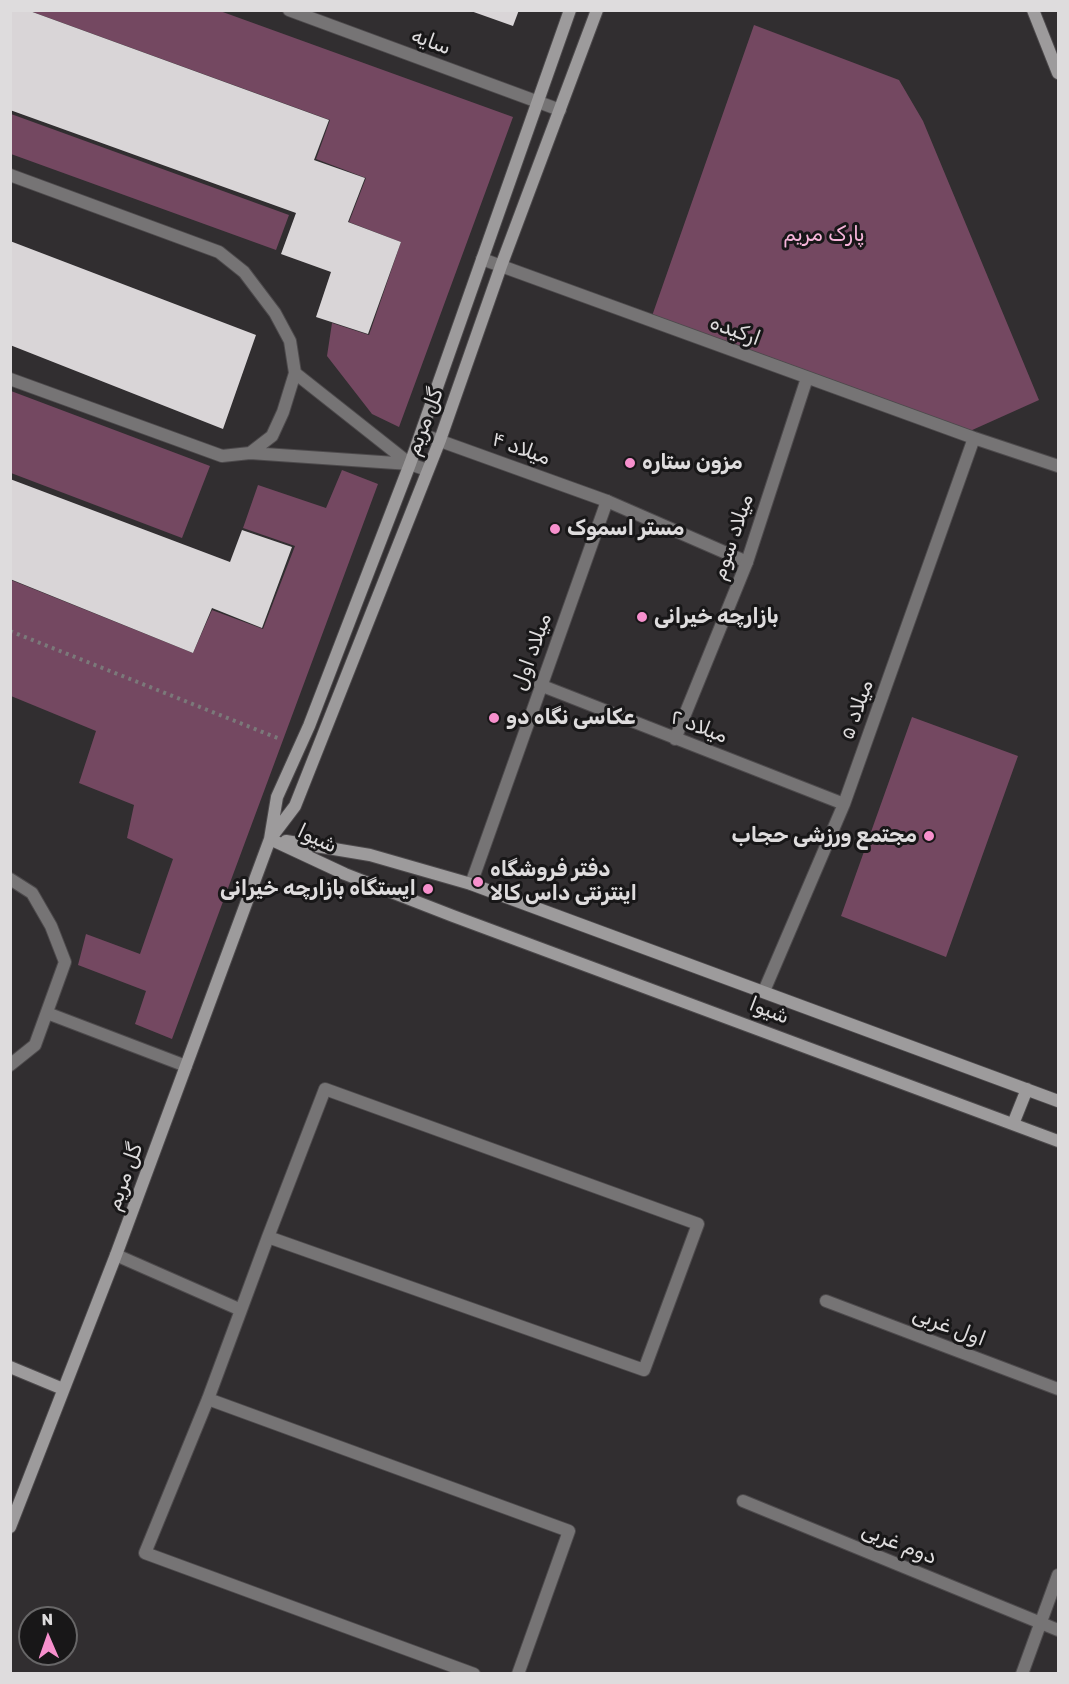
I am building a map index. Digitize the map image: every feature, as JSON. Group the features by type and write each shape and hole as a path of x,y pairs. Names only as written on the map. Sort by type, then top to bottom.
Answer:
{"street":[{"name":"سایه","path":"289,10 560,110"},
{"name":"گل مریم","path":"10,1527 116,1255 270,839 277,797 299,747 410,464 570,10"},
{"name":"گل مریم","path":"270,839 295,806 440,440 501,266 597,10"},
{"path":"1033,10 1059,73"},
{"path":"10,175 219,252 244,272 275,313 290,341 296,372 283,412 272,436 250,453"},
{"name":"ارکیده","path":"482,259 974,438 1059,466"},
{"path":"296,372 410,464"},
{"name":"میلاد سوم","path":"675,739 747,562 807,378"},
{"path":"10,379 222,456 250,453 410,464 427,470"},
{"name":"میلاد ۴","path":"421,434 607,501 747,562"},
{"name":"میلاد ۵","path":"764,991 844,804 974,438"},
{"name":"میلاد اول","path":"471,884 607,501"},
{"name":"میلاد ۲","path":"540,685 844,804"},
{"name":"شیوا","path":"270,839 370,855 471,884 1059,1101"},
{"name":"شیوا","path":"270,839 345,874 1059,1141"},
{"path":"10,879 32,893 51,926 66,962 35,1045 10,1065"},
{"path":"47,1013 186,1066"},
{"path":"268,1237 644,1370 698,1224 325,1089 268,1237 208,1399 145,1553 474,1674"},
{"path":"1013,1124 1027,1089"},
{"path":"116,1255 241,1310"},
{"name":"اول غربی","path":"826,1301 1059,1389"},
{"path":"10,1366 63,1389"},
{"path":"208,1399 569,1531 518,1674"},
{"name":"دوم غربی","path":"743,1501 1059,1630"},
{"path":"1022,1674 1059,1575"}],"path":[{"path":"10,631 299,747"}],"green space":[{"path":"30,11 220,11 513,117 399,427 372,414 327,356 332,323 369,335 401,242 349,222 366,178 316,159 330,120"},
{"name":"پارک مریم","path":"754,25 899,80 923,121 1039,400 970,431 652,316"},
{"path":"11,114 289,215 276,250 11,154"},
{"path":"11,391 210,466 182,538 11,473"},
{"path":"342,470 378,484 172,1039 135,1024 146,991 78,965 86,934 140,954 173,859 127,838 134,805 79,783 96,731 11,696 11,580 193,653 212,610 263,629 295,546 243,528 258,485 326,508"},
{"name":"مجتمع ورزشی حجاب","path":"912,717 1018,756 946,957 841,916"}],"building":[{"path":"10,10 27,10 329,120 314,160 365,178 348,222 401,242 368,334 316,317 331,272 281,254 296,213 10,110"},
{"path":"468,10 519,10 513,26"},
{"path":"10,241 256,335 223,429 10,345"},
{"path":"10,479 230,562 242,530 292,547 262,628 212,608 193,653 10,579"}],"place":[{"name":"مزون ستاره","path":"630,463"},
{"name":"مستر اسموک","path":"555,529"},
{"name":"بازارچه خیرانی","path":"642,617"},
{"name":"عکاسی نگاه دو","path":"494,718"},
{"name":"مجتمع ورزشی حجاب","path":"929,836"},
{"name":"دفتر فروشگاه اینترنتی داس کالا","path":"478,882"},
{"name":"ایستگاه بازارچه خیرانی","path":"428,889"}]}
